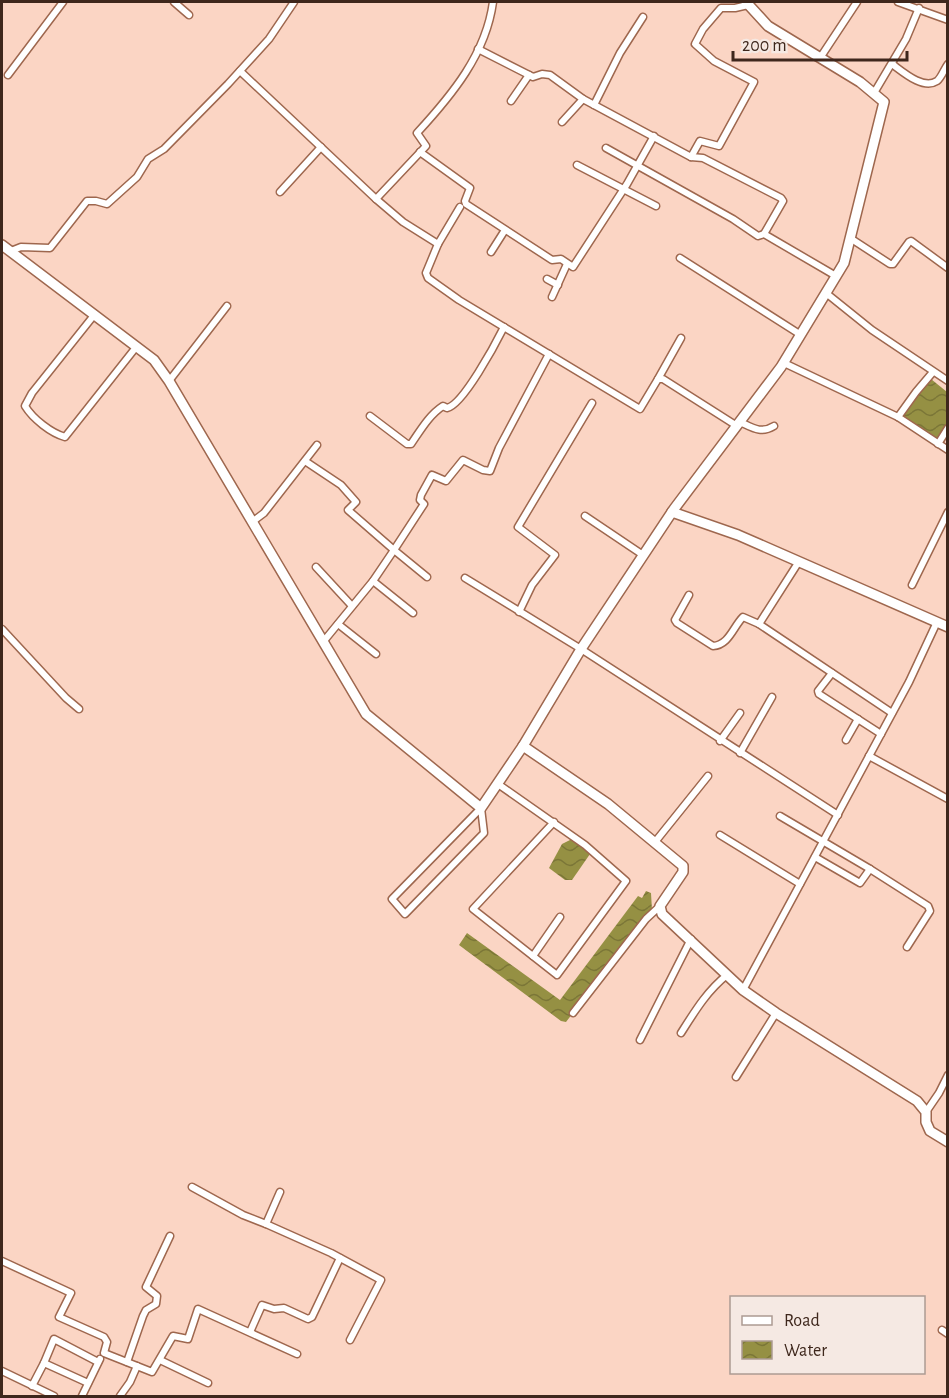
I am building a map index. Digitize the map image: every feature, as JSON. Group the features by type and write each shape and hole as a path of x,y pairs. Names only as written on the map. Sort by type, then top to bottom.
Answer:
{"street":[{"path":"8,75 63,2"},
{"path":"174,2 189,15"},
{"path":"11,251 21,247 50,248 87,201 106,204 137,177 148,159 164,149 269,39 294,2"},
{"path":"376,199 426,146 417,133 443,105 459,83 491,21 493,2"},
{"path":"898,2 948,20"},
{"path":"2,245 154,360 169,381 366,714 481,808 484,833 405,914 392,899 481,808 524,746 581,649 672,512 784,363 844,263 884,102 860,82 768,26 747,3 735,8 721,8 703,29 695,44 714,61 754,82 719,146 700,141 691,158"},
{"path":"820,58 854,3"},
{"path":"874,93 906,39 919,8"},
{"path":"594,105 620,53 643,17"},
{"path":"478,49 533,77 542,74 550,75 583,99 691,158 703,158 783,201 764,234 758,236 639,164 606,148"},
{"path":"892,64 913,79 929,83 940,78 948,64"},
{"path":"240,71 376,199 403,222 438,244"},
{"path":"511,101 529,75"},
{"path":"562,122 583,99"},
{"path":"420,152 470,188 466,204 552,260 558,259 573,267 639,164 654,136"},
{"path":"280,192 321,147"},
{"path":"577,165 656,206"},
{"path":"460,207 438,244 426,273 428,278 640,409 681,339"},
{"path":"491,252 505,231"},
{"path":"764,234 836,276"},
{"path":"850,238 890,264 893,264 911,241 948,268"},
{"path":"680,258 801,335"},
{"path":"552,297 567,264"},
{"path":"547,279 558,285"},
{"path":"826,293 872,330 948,381"},
{"path":"169,381 227,306"},
{"path":"95,314 32,393 26,406 29,412 55,434 65,437 137,346"},
{"path":"370,416 407,444 411,444 424,424 439,409 443,406 447,408 453,406 477,375 504,327"},
{"path":"323,642 373,581 394,550 424,504 420,500 421,495 432,475 446,481 463,460 490,471 504,438 549,354"},
{"path":"784,363 898,417 948,450"},
{"path":"898,417 915,392 933,372"},
{"path":"658,379 663,378 672,383 738,424 760,431 774,426"},
{"path":"519,612 532,585 555,555 518,527 592,403"},
{"path":"938,444 948,428"},
{"path":"252,522 264,513 317,445"},
{"path":"305,461 341,486 356,502 348,510 428,577"},
{"path":"672,512 738,535 948,627"},
{"path":"912,585 945,524 948,512"},
{"path":"585,516 643,555"},
{"path":"759,624 798,563"},
{"path":"316,567 352,606"},
{"path":"465,578 581,649 720,741 838,815"},
{"path":"373,581 413,613"},
{"path":"689,596 675,620 713,646 717,646 728,638 743,617 759,624 892,713"},
{"path":"743,990 892,713 937,622"},
{"path":"338,624 376,654"},
{"path":"2,629 79,709"},
{"path":"832,673 818,691 819,694 880,734"},
{"path":"740,753 772,697"},
{"path":"720,741 740,713"},
{"path":"846,740 858,719"},
{"path":"524,746 588,790 656,842 683,866 683,872 660,906 646,919 573,1013"},
{"path":"869,756 948,799"},
{"path":"656,842 708,776"},
{"path":"498,784 554,822 626,881 557,975 473,909 554,822"},
{"path":"780,816 822,843 870,869 930,908 907,947"},
{"path":"720,835 800,884"},
{"path":"815,856 860,883 870,869"},
{"path":"660,906 662,914 743,990 776,1013 898,1088 917,1101 926,1112"},
{"path":"533,956 560,917"},
{"path":"640,1040 691,939"},
{"path":"681,1033 712,987 727,975"},
{"path":"736,1077 776,1013"},
{"path":"948,1075 926,1112 926,1122 930,1131 948,1142"},
{"path":"192,1187 243,1215 340,1258 381,1280 350,1340"},
{"path":"266,1224 280,1192"},
{"path":"127,1362 146,1310 156,1304 158,1296 146,1287 170,1236"},
{"path":"250,1332 262,1305 274,1309 284,1308 308,1319 312,1317 340,1258"},
{"path":"2,1261 71,1293 59,1317 104,1337 107,1342 104,1353 82,1396"},
{"path":"104,1353 152,1372 173,1336 188,1339 198,1309 297,1354"},
{"path":"32,1386 54,1339 98,1362"},
{"path":"160,1360 208,1383"},
{"path":"44,1363 88,1383"},
{"path":"120,1396 137,1366"},
{"path":"2,1371 54,1396"}],"water":[{"path":"931,379 947,392 947,428 937,443 901,418"},
{"path":"572,839 590,854 572,880 565,880 549,868 562,844"},
{"path":"646,891 651,893 652,910 566,1022 561,1021 459,945 467,933 560,1000 638,896 642,898"}]}
